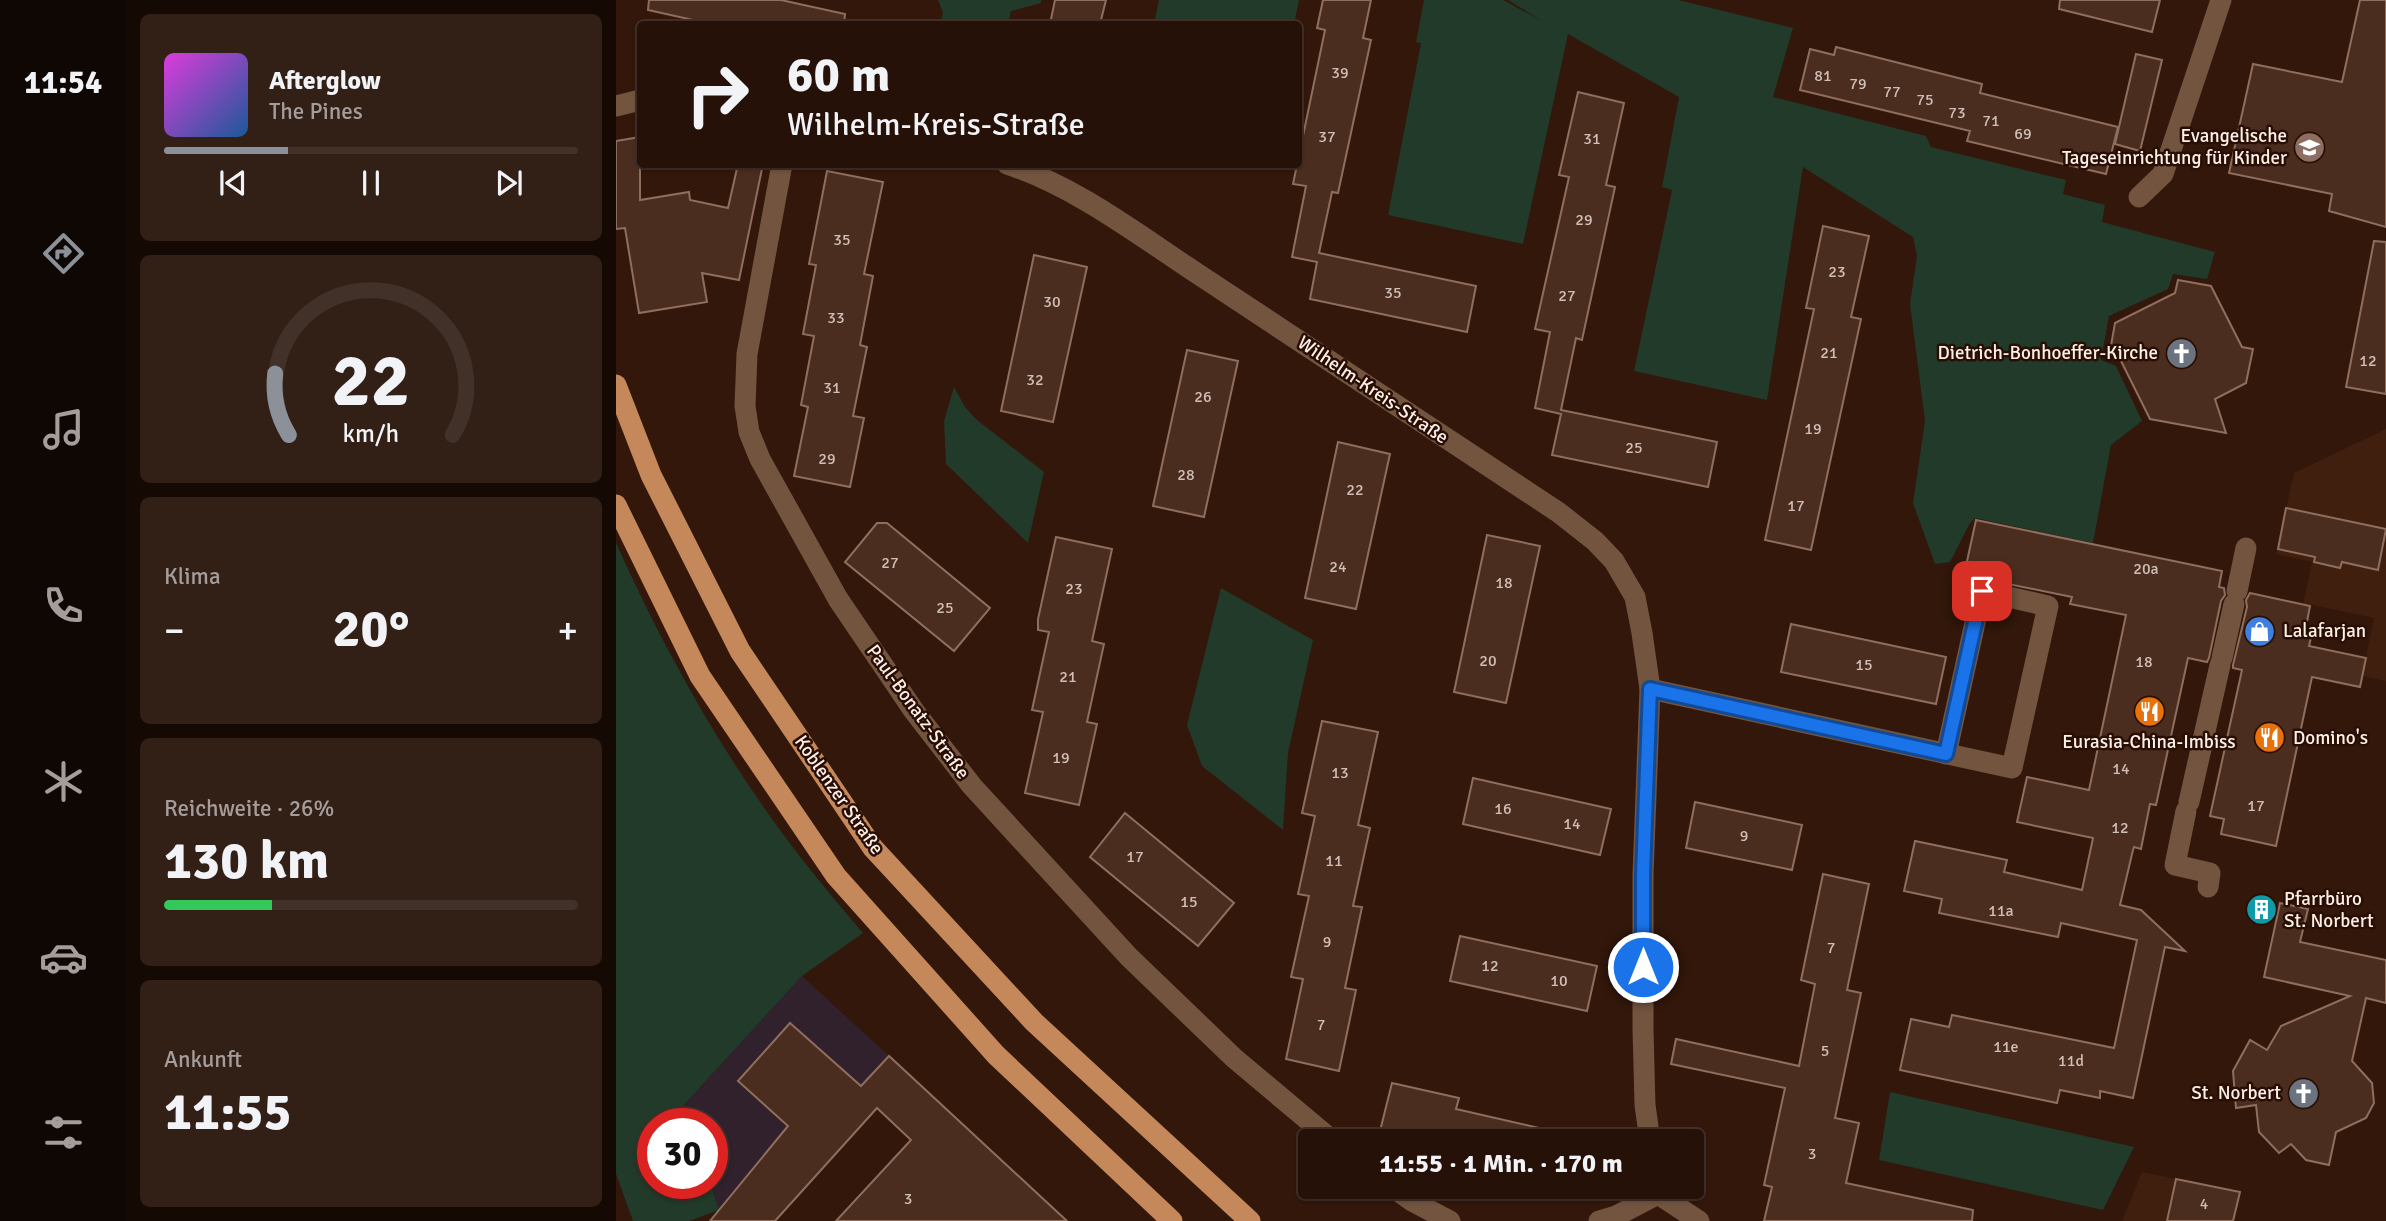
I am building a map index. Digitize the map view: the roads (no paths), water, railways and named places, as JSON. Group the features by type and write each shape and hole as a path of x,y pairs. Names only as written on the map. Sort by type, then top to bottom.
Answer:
{"main road":[{"name":"Koblenzer Straße","path":"616,385 651,475 740,652 873,848 1034,1022 1250,1221"},
{"path":"616,505 700,676 836,876 996,1055 1172,1221"}],"street":[{"path":"2139,197 2163,174 2221,0"},
{"path":"616,106 637,101"},
{"name":"Paul-Bonatz-Straße","path":"781,168 747,354 745,405 750,432 760,459 838,598 914,711 972,786 1139,966 1234,1058 1320,1129"},
{"name":"Wilhelm-Kreis-Straße","path":"1017,168 1078,196 1558,512 1595,541 1614,561 1635,597 1650,689 1643,874 1643,1029 1648,1129"},
{"path":"2207,887 2210,873 2175,865 2246,548"},
{"path":"1650,689 1946,754 2012,768 2048,606 1982,591 1946,754"},
{"path":"1409,1199 1450,1221"},
{"path":"1599,1221 1616,1216 1643,1199"},
{"path":"1669,1199 1699,1221"}],"place":[{"name":"Evangelische Tageseinrichtung für Kinder","path":"2310,147"},
{"name":"Dietrich-Bonhoeffer-Kirche","path":"2181,353"},
{"name":"Lalafarjan","path":"2260,631"},
{"name":"Eurasia-China-Imbiss","path":"2149,711"},
{"name":"Domino's","path":"2270,738"},
{"name":"Pfarrbüro St. Norbert","path":"2261,910"},
{"name":"St. Norbert","path":"2304,1093"}]}
